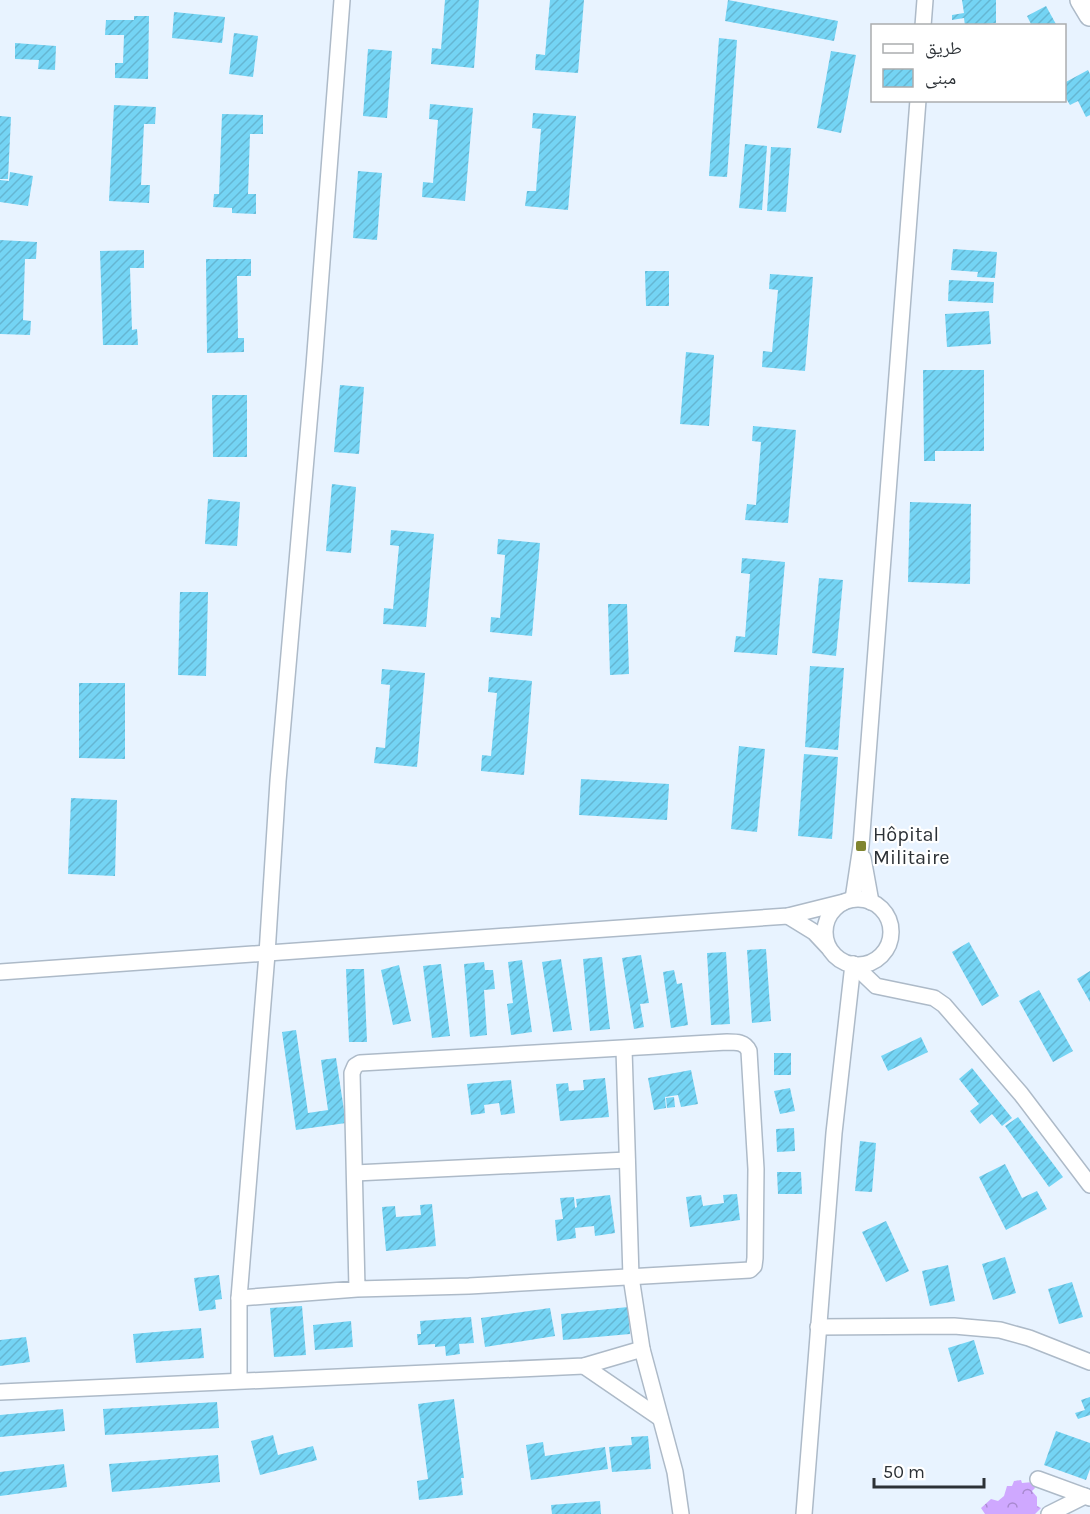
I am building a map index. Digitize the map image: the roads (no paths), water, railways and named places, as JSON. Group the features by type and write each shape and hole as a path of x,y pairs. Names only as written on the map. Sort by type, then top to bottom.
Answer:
{"main road":[{"path":"1081,0 1090,15"}],"street":[{"path":"239,1380 239,1298 267,954 278,781 314,366 342,0"},
{"path":"923,24 925,0"},
{"path":"832,952 825,937 827,920 831,913 848,901 861,846 918,102"},
{"path":"861,846 871,902"},
{"path":"0,972 788,916 848,901 871,902 885,914 890,929 887,946 875,959 861,964 845,962 832,952 814,932 788,916"},
{"path":"875,959 875,968 891,990"},
{"path":"853,964 876,986 926,996 944,1005 1021,1094 1090,1185"},
{"path":"804,1514 834,1133 853,964"},
{"path":"239,1298 357,1289 469,1286 750,1270 755,1258 756,1169 747,1046 741,1042 727,1042 360,1063 355,1066 352,1073 357,1289"},
{"path":"624,1049 631,1277 642,1349 675,1472 681,1514"},
{"path":"355,1173 627,1160"},
{"path":"818,1327 954,1326 1000,1330 1029,1338 1090,1362"},
{"path":"0,1392 584,1366 642,1349"},
{"path":"584,1366 660,1418"},
{"path":"1038,1479 1087,1497"},
{"path":"1049,1514 1087,1497"}],"place":[{"name":"Hôpital Militaire","path":"861,846"}]}
